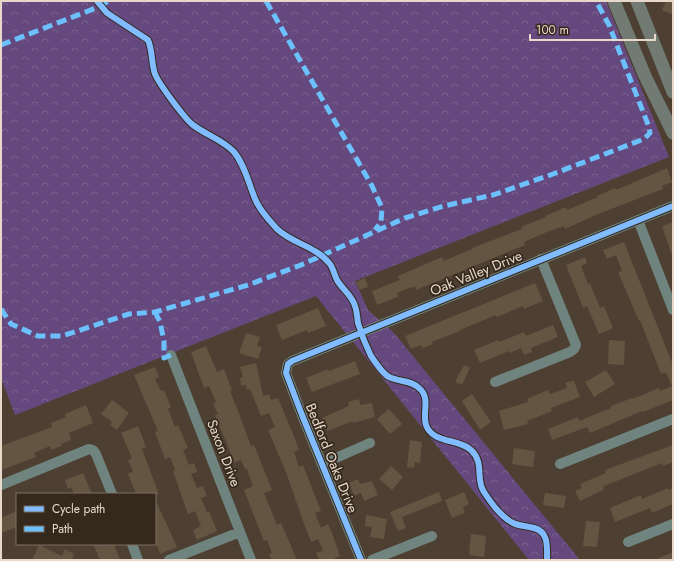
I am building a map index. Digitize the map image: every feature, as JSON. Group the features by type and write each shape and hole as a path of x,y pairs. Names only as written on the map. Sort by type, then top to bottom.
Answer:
{"main road":[{"path":"614,1 645,76 673,133"},
{"path":"636,1 673,92"}],"street":[{"name":"Oak Valley Drive","path":"288,364 299,358 673,206"},
{"path":"638,220 673,310"},
{"path":"494,382 570,352 576,346 542,259"},
{"name":"Saxon Drive","path":"171,356 251,560"},
{"name":"Bedford Oaks Drive","path":"288,364 286,373 361,560"},
{"path":"560,464 673,420"},
{"path":"322,464 370,443"},
{"path":"1,485 89,449 93,450 96,454 112,493"},
{"path":"628,542 673,524"},
{"path":"169,560 240,532"},
{"path":"372,560 432,536"},
{"path":"132,545 138,560"}],"green space":[{"path":"1,1 606,1 669,157 355,281 368,310 394,333 580,560 529,560 316,296 15,415 1,378"}],"building":[{"path":"666,1 673,1 673,15 662,10"},
{"path":"667,168 672,182 662,186 663,189 598,214 565,229 564,226 547,232 524,242 525,245 416,290 415,286 397,293 398,297 377,305 372,291 400,280 398,276 442,257 444,261 472,248 522,229 521,227 566,207 567,210 615,188 616,190"},
{"path":"673,222 673,255 672,255 662,226"},
{"path":"624,242 673,365 673,400 643,412 642,411 590,433 587,427 552,440 548,429 578,417 579,421 632,398 633,399 659,388 660,391 672,386 666,372 661,374 640,320 639,321 618,272 622,271 616,255 607,259 603,250"},
{"path":"585,257 587,263 581,266 588,284 590,283 600,308 604,306 613,328 599,334 587,306 583,308 566,265"},
{"path":"365,278 368,287 359,290 356,282"},
{"path":"535,283 543,301 524,309 523,306 497,317 496,315 432,342 433,344 423,348 421,345 411,349 405,336"},
{"path":"318,308 326,326 308,333 307,330 282,340 276,325"},
{"path":"553,325 558,337 531,348 532,352 524,355 521,348 510,353 509,351 480,363 474,350 498,340 499,342 524,332 526,336"},
{"path":"246,333 260,337 257,346 262,347 258,359 239,353"},
{"path":"609,340 625,341 624,365 608,364"},
{"path":"206,346 217,372 224,369 232,390 230,391 251,446 254,445 272,490 264,493 277,525 281,523 297,560 272,560 269,554 272,553 267,540 264,541 244,490 253,486 247,469 245,469 241,460 234,463 215,415 218,414 213,403 216,402 209,386 204,388 191,352"},
{"path":"355,361 360,374 312,392 306,378 328,369 329,371"},
{"path":"256,363 263,396 269,394 271,400 278,398 293,434 299,450 294,452 299,467 303,465 321,511 315,513 321,528 328,524 332,533 340,556 331,560 319,560 316,553 323,551 318,539 311,542 286,472 268,430 275,427 269,413 261,416 250,389 247,390 246,385 241,386 240,378 243,377 240,367"},
{"path":"464,365 470,368 462,385 455,382"},
{"path":"155,367 159,377 155,379 161,391 164,390 171,407 168,409 175,427 178,425 188,448 183,450 189,465 194,463 197,472 191,474 197,488 203,486 207,496 201,498 207,512 209,511 217,531 197,540 193,530 201,526 195,511 188,514 173,471 175,470 170,457 165,459 155,432 158,431 134,375"},
{"path":"606,370 615,384 594,397 585,382"},
{"path":"574,381 580,397 551,408 552,411 527,421 528,424 504,430 499,411 528,402 527,399 548,390 550,394 567,388 565,383"},
{"path":"472,394 491,422 480,430 462,401"},
{"path":"359,399 360,405 372,403 375,417 353,423 353,421 327,431 322,418 349,406 348,402"},
{"path":"112,400 129,413 117,430 110,425 112,422 101,414"},
{"path":"86,405 93,423 69,433 71,440 61,444 62,446 51,450 50,446 34,453 36,457 1,470 1,446 52,427 51,423 66,417 65,414"},
{"path":"389,409 402,424 390,434 377,419"},
{"path":"138,426 146,447 142,449 159,494 136,493 128,474 133,471 128,460 132,458 121,433"},
{"path":"410,440 422,442 420,463 415,462 414,468 407,467"},
{"path":"673,445 673,462 663,466 662,463 604,486 603,490 580,501 575,491 582,488 580,484 606,473 605,470"},
{"path":"514,448 535,451 533,467 512,464"},
{"path":"391,466 403,477 392,490 379,479"},
{"path":"83,473 92,493 74,493 72,488 68,489 65,480"},
{"path":"358,479 360,484 372,481 378,495 364,501 361,493 354,496 349,483"},
{"path":"668,488 669,490 673,488 673,504 652,513 650,508 615,522 610,508 641,495 642,499"},
{"path":"439,492 442,501 402,517 406,528 398,531 390,512"},
{"path":"464,492 469,504 463,507 465,513 452,518 445,500"},
{"path":"545,493 566,496 564,508 543,505"},
{"path":"156,501 177,547 160,554 156,544"},
{"path":"16,511 16,527 1,533 1,518"},
{"path":"366,515 387,519 384,539 370,537 372,527 365,526"},
{"path":"586,521 600,522 597,547 583,546"},
{"path":"471,534 486,536 484,557 469,555"},
{"path":"39,545 62,556 65,549 74,554 72,560 32,560"},
{"path":"93,545 114,545 120,560 100,560"},
{"path":"673,552 673,560 654,560"}],"marked path":[{"path":"1,45 101,6 108,1"},
{"path":"266,1 372,186 382,208 381,222 375,230"},
{"path":"1,309 11,324 38,336 62,336 129,314 155,312 248,285 301,265 405,218 444,206 493,195 644,139 650,133 649,127 609,25 596,1"},
{"path":"155,312 160,322 164,341 164,358 171,355"}],"cycle path":[{"path":"97,1 107,13 148,40 151,48 155,74 162,85 179,109 193,125 225,144 238,157 258,205 277,229 283,234 318,253 330,264 337,280 354,302 358,323 371,356 389,377 416,385 423,392 425,396 425,420 429,431 440,438 466,446 471,450 478,460 481,487 490,501 500,513 513,523 539,530 545,536 547,560"},
{"path":"361,560 286,373 288,364 292,361 673,206"}]}
